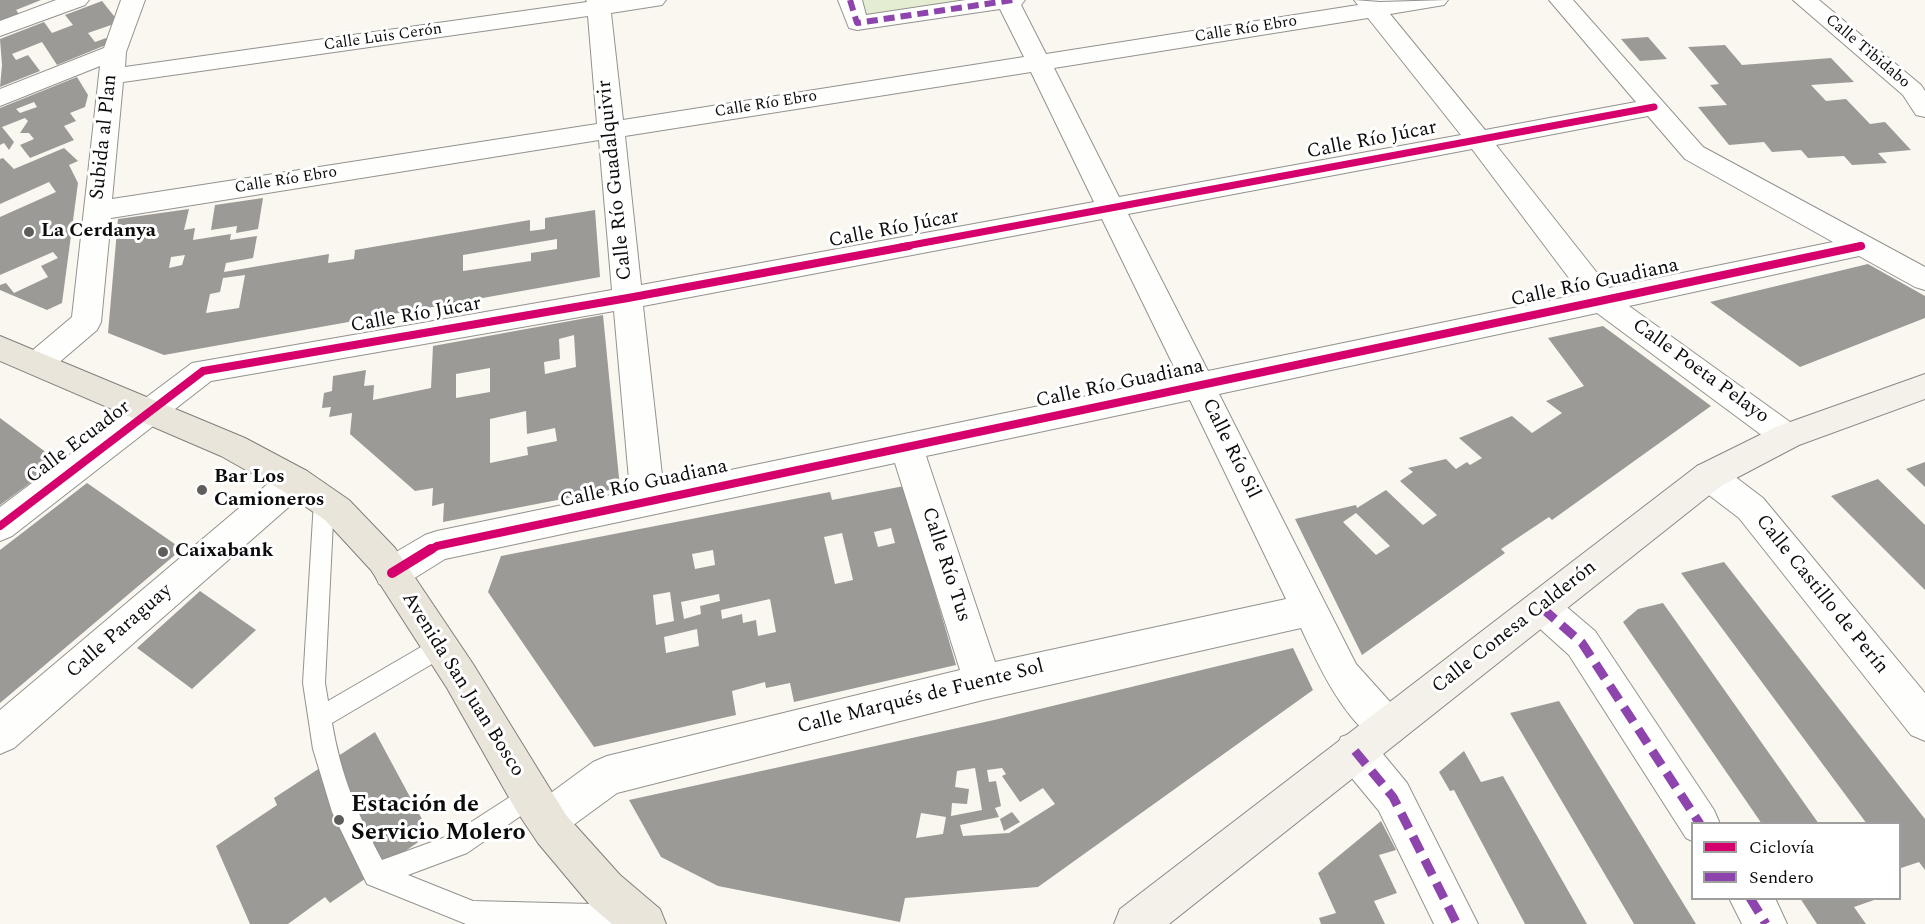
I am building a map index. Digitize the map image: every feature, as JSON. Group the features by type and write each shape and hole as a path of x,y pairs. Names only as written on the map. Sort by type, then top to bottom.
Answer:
{"main road":[{"name":"Avenida San Juan Bosco","path":"0,348 233,447 309,491 361,533 392,573 441,647 538,808 578,861 605,890 641,921"},
{"name":"Calle Conesa Calderón","path":"1135,924 1709,476 1732,461 1786,436 1925,386"}],"street":[{"path":"0,29 77,0"},
{"name":"Subida al Plan","path":"38,363 86,322 113,64 133,0"},
{"name":"Calle Luis Cerón","path":"0,98 113,64 598,4 654,0"},
{"path":"850,0 857,23 1013,0"},
{"name":"Calle Río Ebro","path":"97,211 1038,63 1370,5 1436,0"},
{"path":"1561,0 1694,153 1925,280"},
{"name":"Calle Tibidabo","path":"1805,0 1921,97"},
{"name":"Calle Río Sil","path":"1008,1 1343,676 1387,727"},
{"name":"Calle Río Guadalquivir","path":"598,4 648,503"},
{"name":"Calle Poeta Pelayo","path":"1370,5 1602,301 1786,436"},
{"name":"Calle Río Júcar","path":"152,411 203,371 628,298 1654,107"},
{"name":"Calle Río Guadiana","path":"392,573 437,546 1861,246"},
{"name":"Calle Ecuador","path":"0,526 152,411"},
{"name":"Calle Río Tus","path":"907,448 983,682"},
{"name":"Calle Castillo de Perín","path":"1709,476 1751,508 1925,722"},
{"name":"Calle Paraguay","path":"0,735 309,491"},
{"path":"1542,608 1582,643 1699,822"},
{"name":"Calle Marqués de Fuente Sol","path":"538,808 607,776 983,682 1310,609"},
{"path":"1355,751 1393,797 1457,924"},
{"path":"1751,900 1766,924"}],"lane":[{"path":"309,491 314,683 325,749 344,812 376,875 473,914 641,921"},
{"path":"320,718 441,647"},
{"path":"376,875 458,844 538,808"}],"green space":[{"path":"850,0 1013,0 857,23"}],"building":[{"path":"0,0 41,0 16,10 19,14 0,21"},
{"path":"102,1 114,16 118,14 114,24 88,33 95,42 109,37 106,45 57,65 42,42 12,54 16,60 28,55 40,71 0,87 2,65 0,39 44,22 52,33 73,25 65,15"},
{"path":"1648,37 1667,59 1640,61 1621,39"},
{"path":"1725,45 1742,65 1831,58 1854,82 1811,85 1826,101 1846,99 1870,124 1885,122 1911,150 1878,153 1887,163 1852,165 1844,156 1808,158 1801,150 1772,152 1764,142 1729,145 1698,107 1727,105 1710,85 1719,84 1688,47"},
{"path":"77,77 88,95 85,107 70,113 76,121 64,126 74,140 30,158 20,145 34,139 29,133 20,133 28,121 25,118 2,127 14,142 9,150 4,143 0,145 0,108","holes":["34,102 37,107 20,113 16,109"]},
{"path":"64,148 78,161 69,165 78,183 62,303 47,310 0,290 0,285 6,283 14,293 48,277 41,266 58,258 53,252 0,275 0,217 56,192 49,182 0,204 0,159 3,158 14,169"},
{"path":"263,198 258,229 236,233 237,226 211,230 215,205"},
{"path":"189,209 184,230 195,228 193,240 231,234 230,240 257,236 253,258 226,263 224,272 329,254 328,263 354,259 355,250 530,220 530,231 545,229 545,218 595,210 600,277 164,355 108,333 118,219","holes":["557,239 557,249 531,253 531,261 463,271 463,255","185,255 182,265 169,268 171,257","245,275 239,308 206,313 210,294 220,292 223,278"]},
{"path":"1868,264 1925,296 1925,318 1800,367 1710,302"},
{"path":"603,315 620,488 443,522 444,503 432,506 433,488 415,491 350,434 352,413 329,417 331,407 322,408 324,393 332,391 333,376 366,370 364,386 374,385 373,400 431,388 433,346","holes":["574,335 576,367 545,374 544,362 560,359 559,339","490,368 490,392 456,398 456,374","526,411 527,434 555,428 557,441 527,447 528,455 490,463 490,419"]},
{"path":"1603,326 1711,406 1552,520 1549,517 1501,549 1505,553 1362,655 1295,519 1356,505 1357,508 1386,490 1423,525 1437,515 1400,481 1413,472 1408,468 1446,459 1456,469 1467,462 1470,465 1482,458 1459,438 1512,416 1532,433 1562,413 1546,401 1584,386 1548,338","holes":["1356,513 1390,546 1376,555 1343,522"]},
{"path":"0,418 59,462 0,505"},
{"path":"1925,462 1925,487 1906,469"},
{"path":"1878,479 1925,525 1925,590 1831,496"},
{"path":"87,483 182,549 0,703 0,550"},
{"path":"904,486 956,665 794,702 790,683 766,688 765,682 732,691 736,715 594,747 488,592 501,556 830,492 832,500","holes":["891,528 895,543 878,547 874,532","842,533 853,580 835,584 824,537","713,550 715,565 695,569 692,554","670,592 674,621 656,625 653,595","719,594 720,601 700,606 701,614 684,619 681,602","770,599 776,632 758,636 756,620 743,623 742,614 722,619 721,610","697,629 699,646 666,653 664,637"]},
{"path":"1724,562 1925,819 1925,870 1919,862 1901,868 1901,822 1866,822 1681,573"},
{"path":"200,591 256,630 192,689 137,648"},
{"path":"1663,603 1818,822 1761,822 1623,622 1638,609"},
{"path":"1293,648 1313,690 1038,887 905,898 900,922 718,886 661,857 629,800 994,720","holes":["975,768 982,810 951,816 952,803 967,804 969,789 955,787 957,771","1002,768 1006,774 1002,776 1020,802 1043,788 1055,804 1009,833 963,836 960,825 999,817 995,808 1001,806 996,781 989,782 987,770","921,813 946,817 943,834 916,838"]},
{"path":"1559,701 1696,924 1634,924 1510,713"},
{"name":"Estación de Servicio Molero","path":"375,732 430,834 330,903 325,897 288,924 250,924 216,846 277,805 274,798"},
{"path":"1464,751 1481,782 1503,776 1587,924 1525,924 1454,790 1450,791 1439,772"},
{"path":"1012,812 1020,822 1004,831 1000,819"},
{"path":"1381,821 1396,850 1379,855 1397,893 1374,901 1385,924 1321,924 1319,918 1336,913 1318,873"},
{"path":"1801,900 1874,900 1854,907 1866,924 1817,924"}],"marked path":[{"path":"850,0 857,23 1013,0"},
{"path":"1542,608 1582,643 1699,822"},
{"path":"1355,751 1393,797 1457,924"},
{"path":"1751,900 1766,924"}],"cycle path":[{"path":"0,526 203,371 628,298 1654,107"},
{"path":"392,573 437,546 1861,246"}],"place":[{"name":"La Cerdanya","path":"29,232"},
{"name":"Bar Los Camioneros","path":"202,490"},
{"name":"Caixabank","path":"163,552"},
{"name":"Estación de Servicio Molero","path":"339,820"}]}
